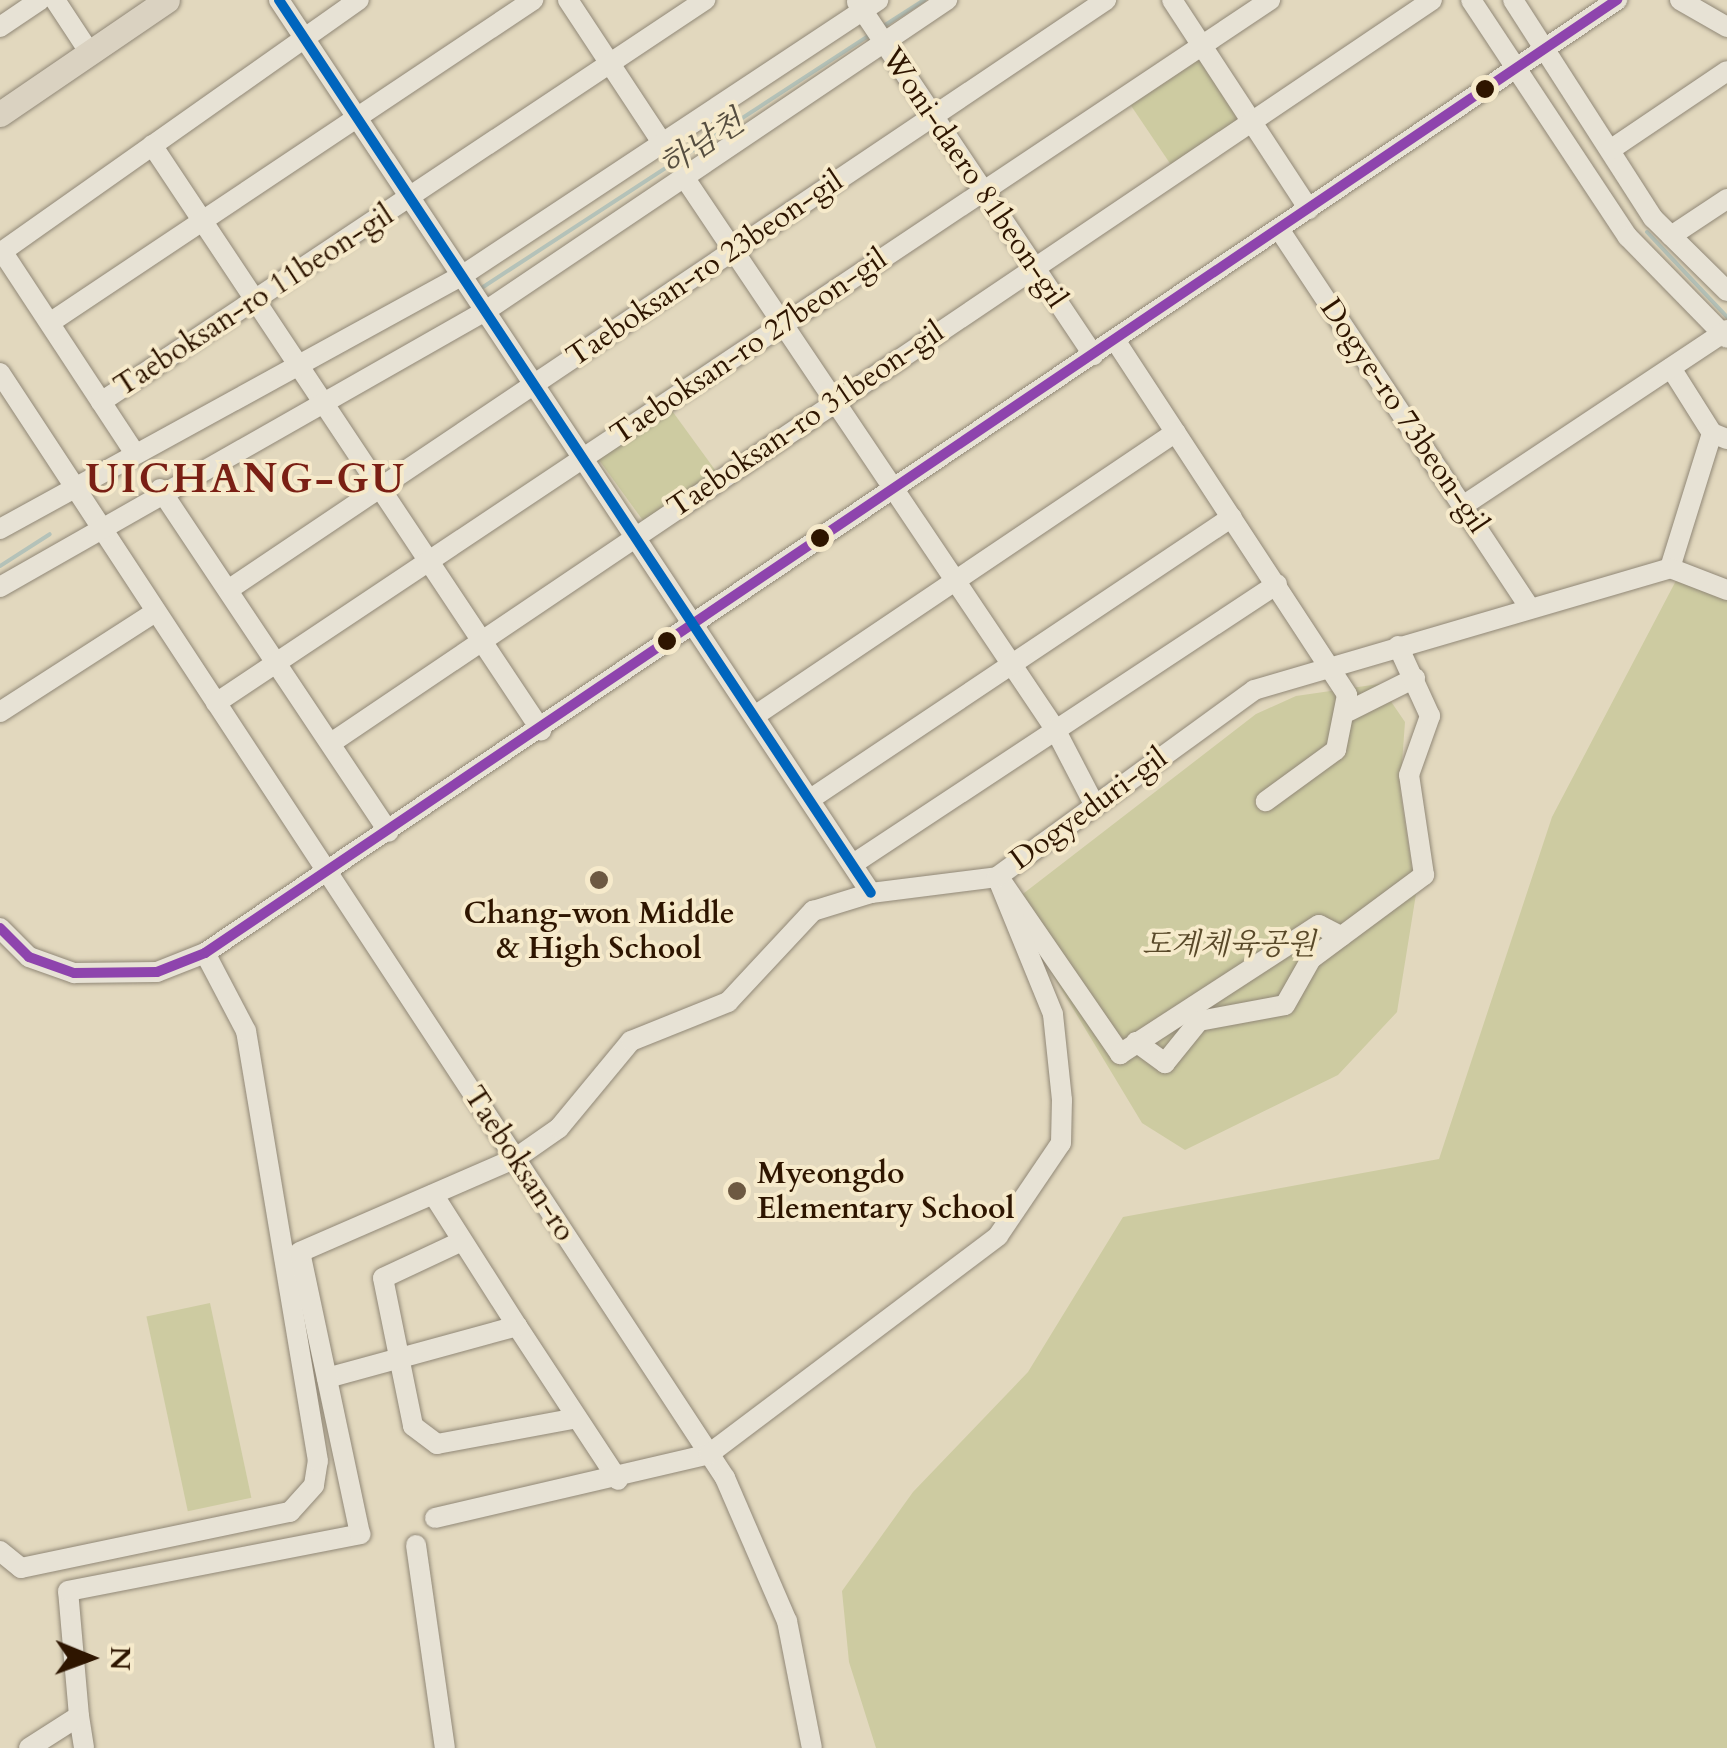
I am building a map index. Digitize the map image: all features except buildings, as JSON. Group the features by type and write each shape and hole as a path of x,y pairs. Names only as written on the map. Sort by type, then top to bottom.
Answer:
{"main road":[{"path":"0,114 167,0"}],"street":[{"path":"0,28 40,0"},
{"path":"55,0 90,52"},
{"path":"279,0 812,798 871,893"},
{"path":"132,449 1,252 358,0"},
{"path":"51,322 533,0"},
{"path":"568,0 662,144"},
{"name":"Taeboksan-ro 11beon-gil","path":"102,402 704,0"},
{"path":"0,587 97,521 487,310 947,0"},
{"name":"Taeboksan-ro 23beon-gil","path":"228,590 1106,0"},
{"path":"1172,0 1309,209"},
{"name":"Taeboksan-ro 27beon-gil","path":"216,704 1270,0"},
{"name":"Taeboksan-ro 31beon-gil","path":"330,742 1432,0"},
{"path":"1464,505 1725,334 1628,237 1471,0"},
{"path":"1514,0 1653,218 1727,292"},
{"path":"0,928 29,957 74,973 157,972 205,953 390,832 1617,0"},
{"path":"1680,0 1727,27"},
{"path":"0,528 132,449 463,275 866,7"},
{"name":"Woni-daero 81beon-gil","path":"866,7 883,40 1093,355"},
{"path":"1610,150 1727,71"},
{"path":"152,145 541,730"},
{"path":"684,177 1055,729 1094,804"},
{"path":"1672,236 1727,199"},
{"path":"1628,237 1653,218"},
{"name":"Dogye-ro 73beon-gil","path":"1280,229 1526,604"},
{"path":"1116,340 1277,584 1349,711"},
{"path":"1671,368 1720,436 1670,568 1727,590"},
{"path":"0,373 74,485"},
{"path":"756,715 1176,432"},
{"name":"Taeboksan-ro","path":"74,485 709,1454 760,1546 787,1621 812,1748"},
{"path":"160,488 390,832"},
{"path":"812,798 1232,517"},
{"name":"Dogyeduri-gil","path":"327,1378 300,1252 516,1158 559,1128 631,1041 728,1002 813,911 871,893 997,877 1254,690 1526,604 1670,568"},
{"path":"853,864 1277,584"},
{"path":"0,712 155,612"},
{"path":"1136,1042 1166,1063 1198,1021 1285,1005 1311,959 1424,875 1409,775 1430,716 1398,646"},
{"path":"1266,802 1336,750 1349,711 1415,678"},
{"path":"997,877 1096,1028 1120,1054 1319,925 1341,936"},
{"path":"435,1518 618,1480 709,1454 998,1236 1061,1143 1053,1014 997,877"},
{"path":"0,1551 20,1568 98,1552 290,1512 314,1486 318,1461 246,1032 205,953"},
{"path":"433,1194 618,1480"},
{"path":"462,1241 385,1271 413,1426 436,1444 577,1418"},
{"path":"84,1748 68,1592 360,1534 327,1378 400,1363 516,1326"},
{"path":"416,1545 445,1748"},
{"path":"30,1748 79,1716"}],"green space":[{"path":"1195,52 1241,121 1173,167 1126,98"},
{"path":"670,408 716,471 645,523 599,460"},
{"path":"1680,573 1727,594 1727,1748 876,1748 849,1662 842,1591 913,1492 1028,1372 1123,1217 1439,1159 1552,817"},
{"name":"도계체육공원","path":"1379,684 1405,722 1400,790 1416,894 1397,1012 1338,1075 1185,1150 1142,1123 1010,904 1256,714 1296,696"},
{"path":"210,1303 251,1498 188,1511 146,1317"}],"waterway":[{"name":"하남천","path":"882,27 924,0"},
{"name":"하남천","path":"480,289 869,35"},
{"name":"하남천","path":"1647,232 1727,317"},
{"name":"하남천","path":"0,566 50,534"}],"transit line":[{"path":"279,0 871,893"},
{"path":"0,928 29,957 74,973 157,972 205,953 1617,0"}],"place":[{"name":"Chang-won Middle & High School","path":"599,880"},
{"name":"Myeongdo Elementary School","path":"737,1191"}],"district":[{"name":"UICHANG-GU","path":"246,480"}]}
